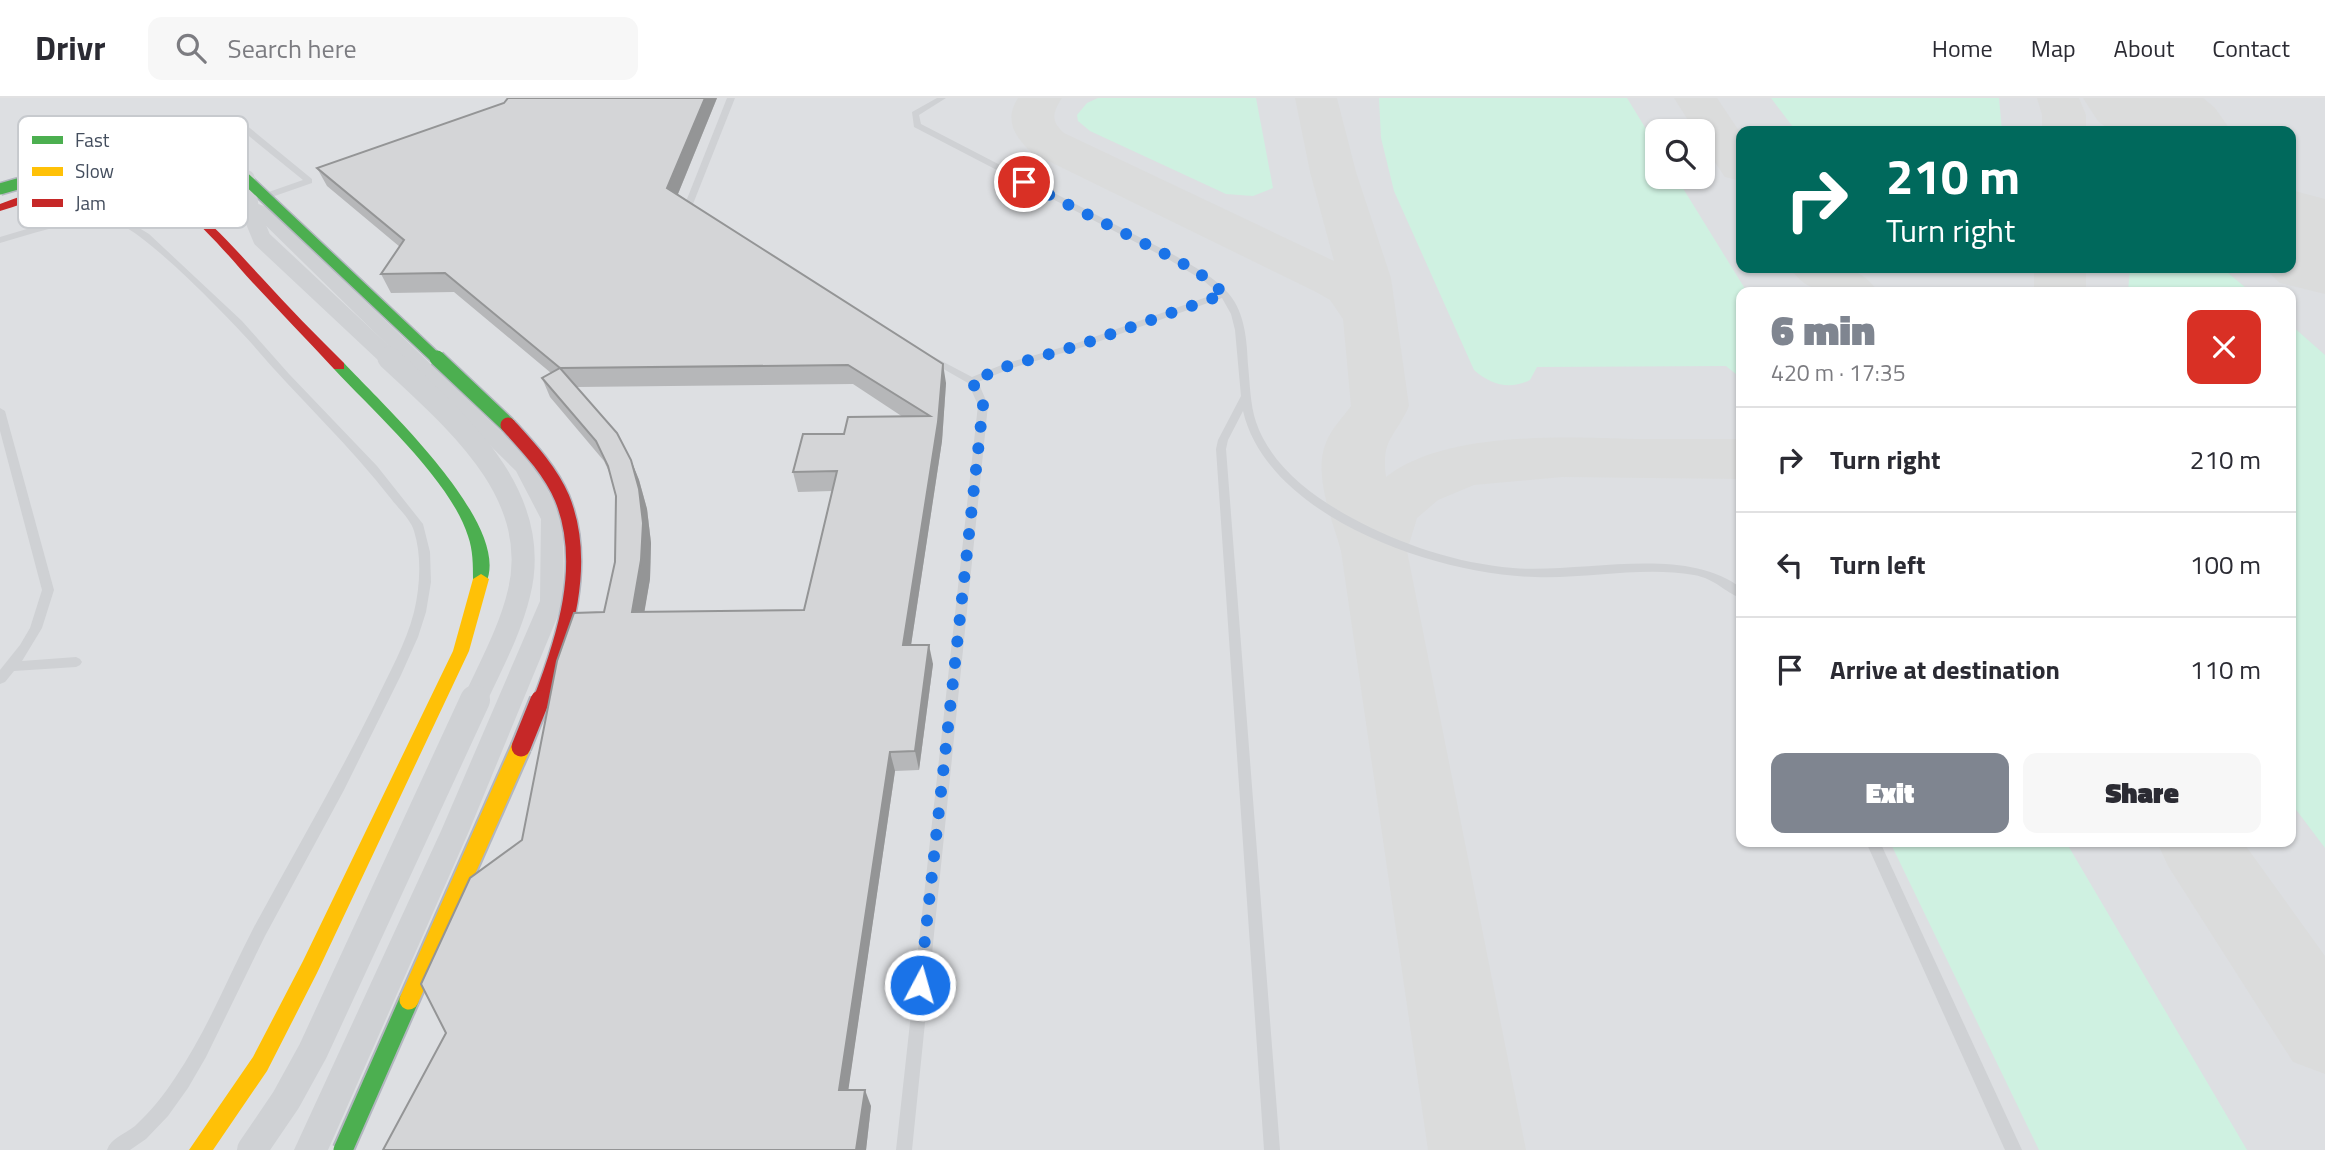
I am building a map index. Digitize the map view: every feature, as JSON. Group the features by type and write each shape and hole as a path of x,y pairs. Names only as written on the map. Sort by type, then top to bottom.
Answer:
{"main road":[{"path":"248,181 504,420 543,465 563,500 575,546 572,589 561,638 526,735 343,1150"},
{"path":"0,190 18,185"},
{"path":"0,208 18,202"},
{"path":"200,1150 261,1064 310,967 461,651 474,614 482,575 479,541 468,511 449,483 209,228"}],"street":[{"path":"248,206 261,211 525,467 552,519 552,601 450,843 311,1150"},
{"path":"248,209 262,239 448,413 476,443 500,476 519,513 526,550 521,589 497,653 313,1051 286,1100 252,1150"}],"lane":[{"path":"715,225 691,210 689,204 731,98"},
{"path":"943,98 915,114 918,125 1171,257 1206,278 1225,294 1240,324 1245,397 1251,423 1259,440 1285,474 1333,511 1396,544 1472,566 1514,572 1690,570 1720,579 1736,590"},
{"path":"248,131 309,181 248,204"},
{"path":"0,240 40,228"},
{"path":"115,1150 141,1133 195,1061 260,932 338,789 412,637 425,582 425,552 419,527 373,468 285,376 239,323 146,236 133,228"},
{"path":"972,381 1008,366 1080,345 1225,294"},
{"path":"904,1150 983,405 972,381 915,350"},
{"path":"1245,397 1221,449 1272,1150"},
{"path":"0,411 48,590 43,619 34,636 0,680"},
{"path":"11,666 76,662"},
{"path":"1874,847 2014,1150"}],"shaded area":[{"path":"0,98 2325,98 2325,1150 0,1150"}],"green space":[{"path":"1098,98 1256,98 1273,188 1253,196 1226,194 1090,131 1078,121 1077,115 1087,103"},
{"path":"1379,98 1627,98 1645,127 1645,189 1683,189 1744,287 1736,287 1736,374 1726,366 1537,367 1530,380 1515,385 1494,382 1480,375 1474,370 1394,191 1381,138"},
{"path":"1771,98 1999,98 2002,126 1792,126"},
{"path":"2130,273 2228,273 2245,287 2128,287"},
{"path":"2296,329 2325,355 2325,848 2296,810"},
{"path":"1892,847 2069,847 2247,1150 2039,1150"}],"building":[{"path":"508,98 705,98 667,188 943,364 938,422 903,645 929,645 915,751 890,752 839,1090 865,1090 856,1150 383,1150 446,1033 421,984 470,878 522,840 557,661 574,613 604,612 615,562 616,496 608,466 596,441 542,378 560,368 445,273 381,274 404,240 317,168 504,103","holes":["848,365 930,416 848,417 844,434 803,434 793,472 837,471 804,610 632,612 641,560 643,523 639,489 631,460 617,433 560,368"]}],"taxiway":[{"path":"1041,98 1033,110 1032,122 1048,143 1350,289 1370,319"},
{"path":"1316,98 1333,172 1365,278 1370,319"},
{"path":"1695,98 1736,160"},
{"path":"2058,98 2064,115 2064,126"},
{"path":"1824,273 1844,287"},
{"path":"2060,273 2060,287"},
{"path":"1370,319 1380,406 1358,438 1353,463 1361,510 1374,551"},
{"path":"1374,551 1383,519 1394,503 1416,486 1441,474 1470,465 1531,458 1736,459"},
{"path":"1374,551 1477,1150"},
{"path":"2200,847 2325,1031"}],"runway":[{"path":"2136,98 2170,126"},
{"path":"2296,231 2325,256"}],"traffic: fast":[{"path":"248,181 508,425"},
{"path":"0,189 18,184"},
{"path":"339,366 434,468 459,500 476,537 481,579"},
{"path":"343,1150 409,1000"}],"traffic: slow":[{"path":"200,1150 260,1064 310,967 461,651 481,579"},
{"path":"409,1000 521,747"}],"traffic: jam":[{"path":"0,208 18,201"},
{"path":"209,228 339,366"},
{"path":"508,425 557,488 571,527 574,558 565,624 544,690 521,747"}],"route":[{"path":"920,985 983,405 972,381 1008,366 1059,352 1225,294 1198,272 1024,182"}]}
